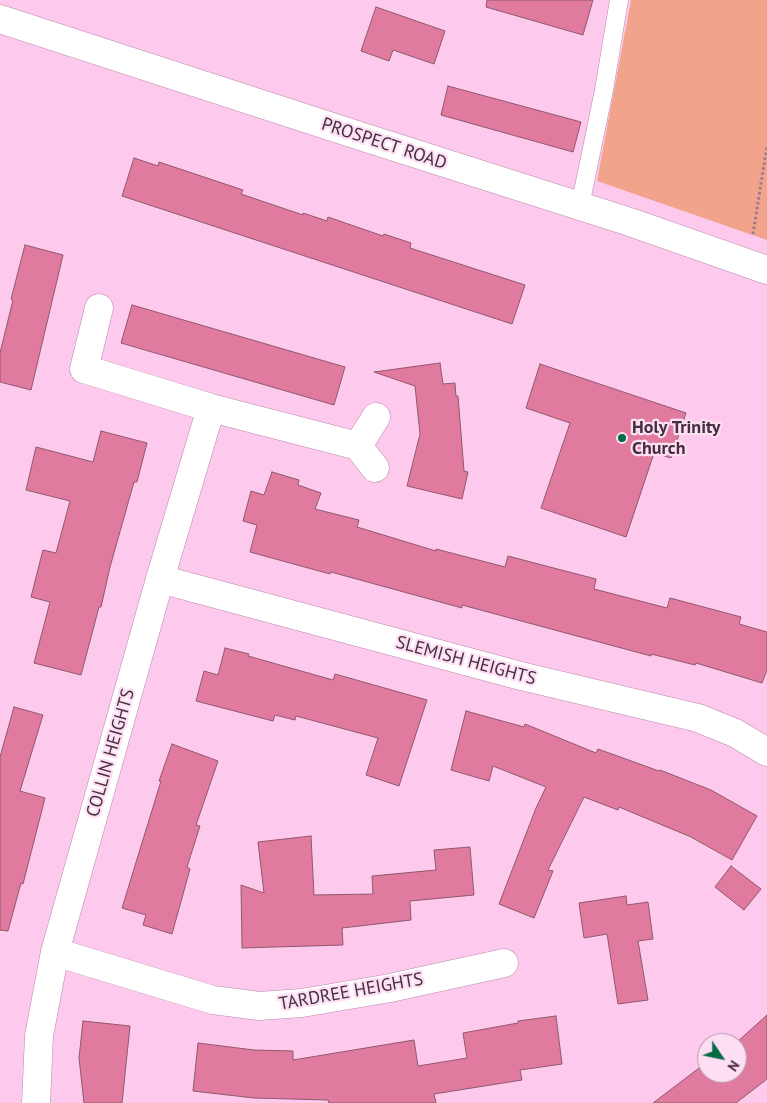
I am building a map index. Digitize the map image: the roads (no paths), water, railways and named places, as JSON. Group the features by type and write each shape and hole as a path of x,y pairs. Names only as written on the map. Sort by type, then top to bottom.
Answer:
{"street":[{"name":"PROSPECT ROAD","path":"0,19 580,206 758,267"},
{"path":"99,308 84,369 211,408 358,446 375,468"},
{"name":"COLLIN HEIGHTS","path":"36,1103 39,1036 55,952 160,579 211,408"},
{"path":"358,446 376,417"},
{"name":"SLEMISH HEIGHTS","path":"160,579 522,676 698,718 735,733 767,752"},
{"name":"TARDREE HEIGHTS","path":"55,952 213,1000 259,1006 302,1003 390,988 504,964"}],"lane":[{"path":"580,206 604,90 619,0"}],"place":[{"name":"Holy Trinity Church","path":"622,438"}]}
